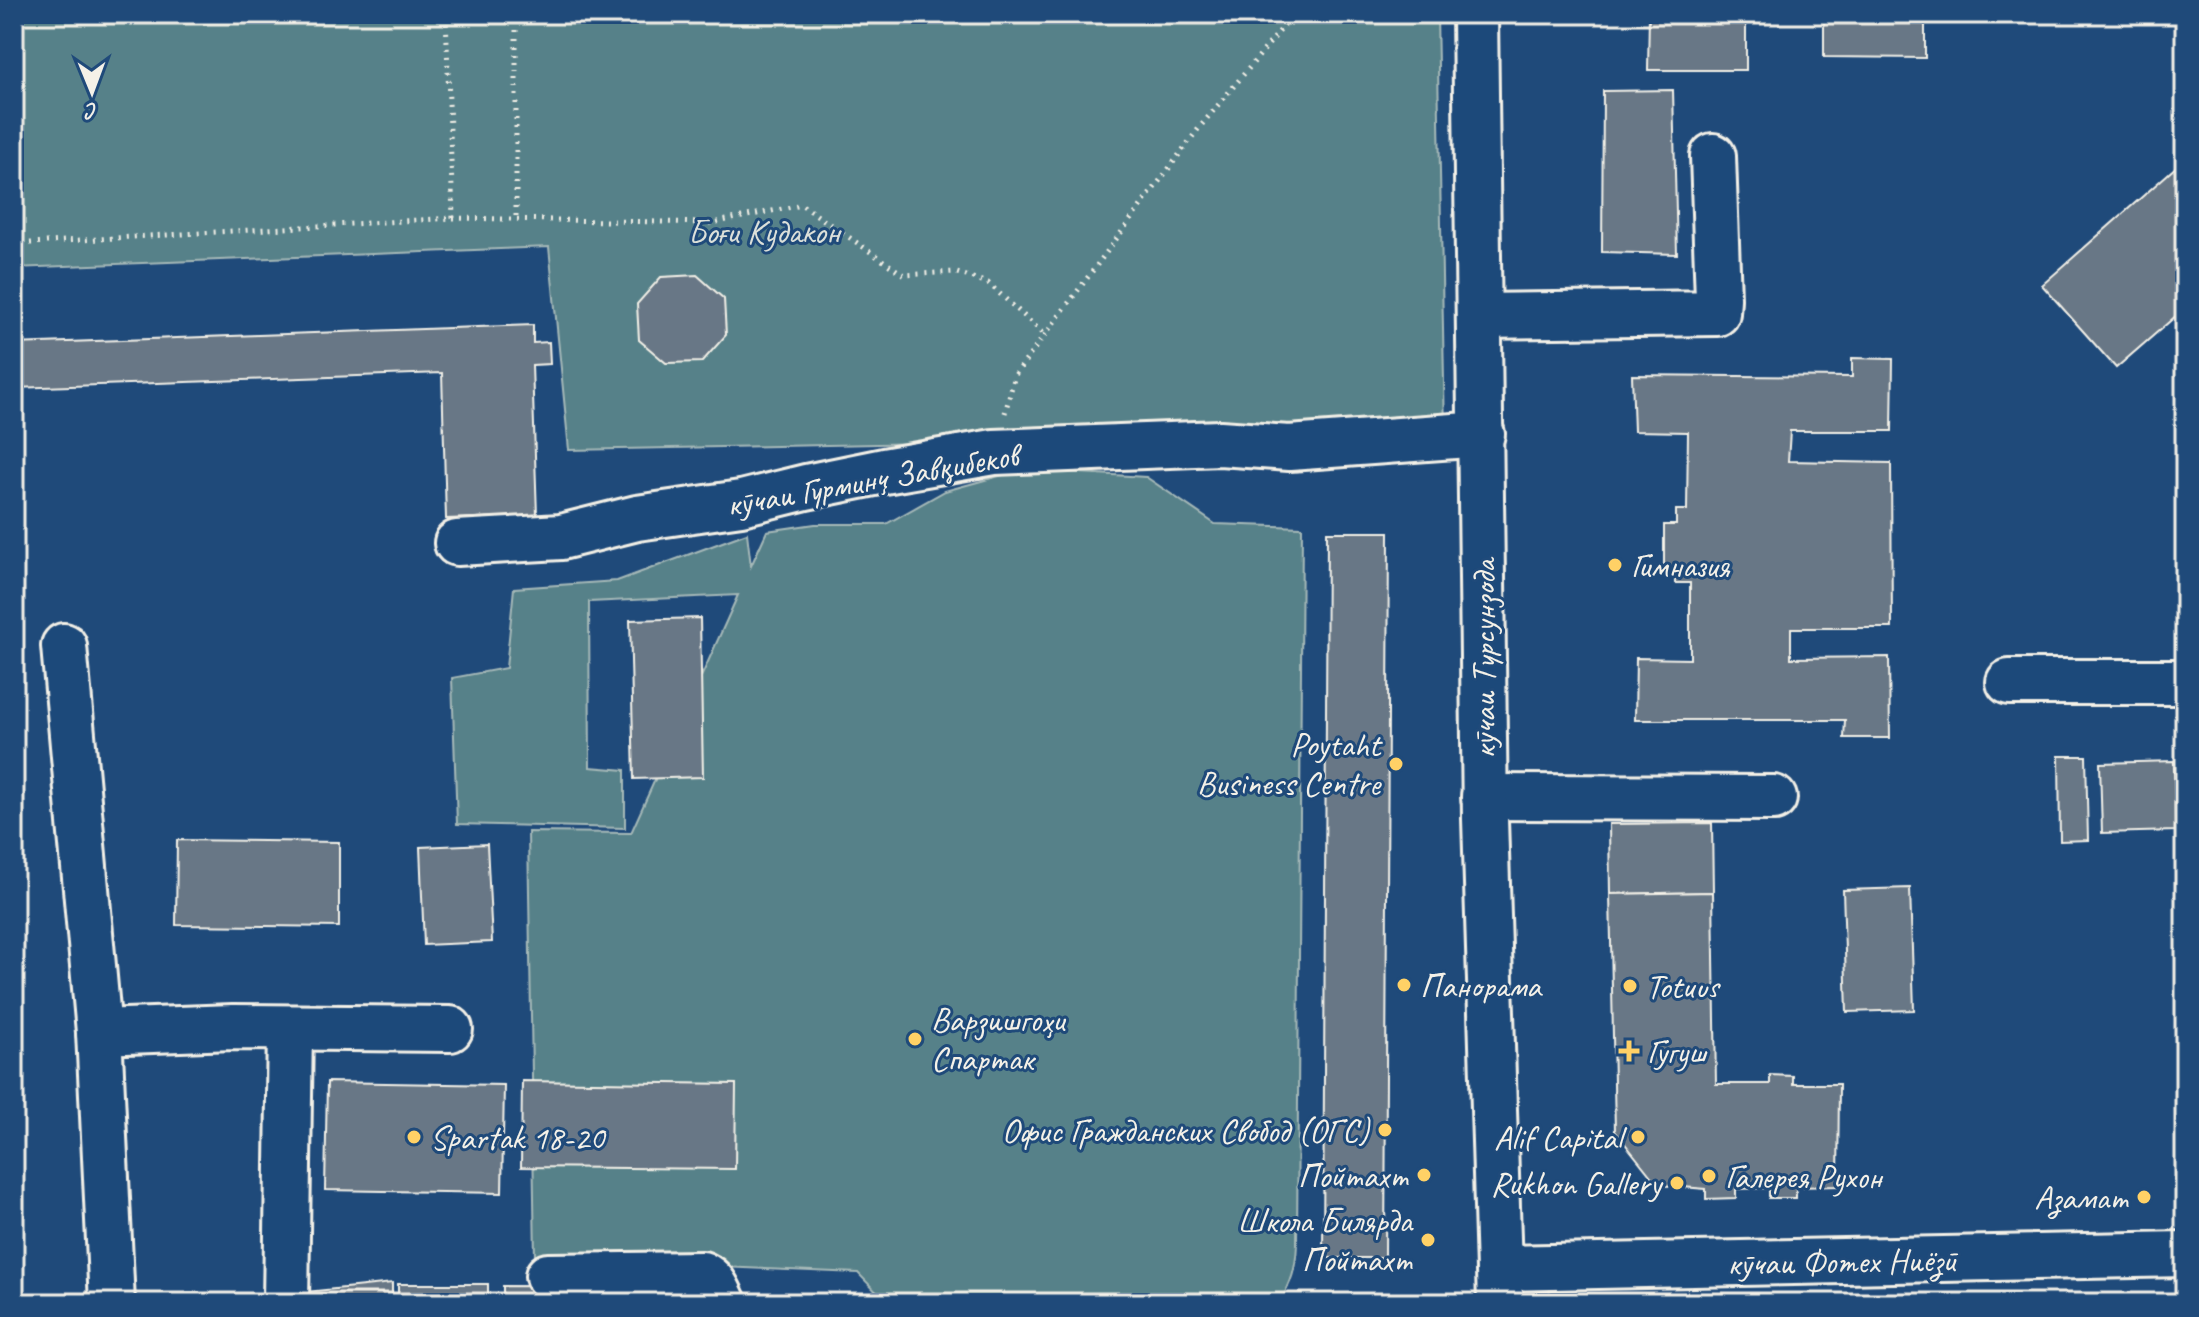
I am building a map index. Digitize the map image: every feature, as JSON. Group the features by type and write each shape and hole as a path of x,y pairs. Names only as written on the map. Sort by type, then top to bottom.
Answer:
{"street":[{"name":"кӯчаи Турсунзода","path":"1475,14 1484,797 1500,1286"},
{"path":"1480,316 1717,313 1713,156"},
{"name":"кӯчаи Гурминҷ Завқибеков","path":"457,543 561,537 637,518 741,503 884,471 994,452 1220,443 1289,448 1482,434"},
{"path":"64,646 99,1032 112,1303"},
{"path":"2009,682 2185,682"},
{"path":"1484,797 1774,798"},
{"path":"99,1032 233,1027 450,1029"},
{"path":"286,1303 290,1028"},
{"name":"кӯчаи Фотех Ниёзӣ","path":"1500,1286 2185,1254"},
{"path":"548,1276 702,1274 717,1287 724,1303"}],"path":[{"path":"446,14 453,218"},
{"path":"516,14 516,219"},
{"path":"994,452 1015,375 1199,128 1294,14"},
{"path":"14,244 453,218 712,223 802,205 904,275 954,272 988,283 1045,335"}],"green space":[{"name":"Боғи Кудакон","path":"14,14 1437,14 1445,433 569,450 549,247 14,268"},
{"name":"Варзишгоҳи Спартак","path":"1063,472 1146,477 1215,524 1302,527 1297,1244 1292,1275 1279,1303 887,1303 858,1273 535,1259 528,832 631,833 738,595 589,602 590,767 625,770 625,828 457,824 452,678 506,668 514,588 617,581 747,533 751,566 767,531 815,524 886,524 945,491 1003,475"}],"building":[{"path":"1649,14 1746,14 1746,70 1648,70"},
{"path":"1824,14 1925,14 1925,58 1824,57"},
{"path":"1673,90 1677,254 1602,252 1603,91"},
{"path":"2185,159 2185,308 2116,368 2042,285"},
{"path":"697,275 724,299 726,335 702,362 666,363 639,340 637,304 661,277"},
{"path":"533,325 533,343 549,342 550,364 532,365 537,516 446,519 442,373 14,388 14,344"},
{"path":"1852,358 1893,359 1892,431 1790,431 1788,461 1891,463 1892,628 1791,628 1791,658 1889,657 1890,738 1844,738 1845,720 1635,720 1636,658 1690,659 1690,583 1675,583 1675,568 1664,568 1664,525 1676,525 1676,510 1687,510 1688,432 1634,431 1632,375 1852,377"},
{"path":"1327,532 1389,532 1385,1258 1323,1258"},
{"path":"700,618 703,777 634,779 630,620"},
{"path":"2059,756 2086,756 2088,840 2060,841"},
{"path":"2174,761 2176,831 2102,833 2100,763"},
{"path":"1712,823 1713,892 1610,894 1609,824"},
{"path":"177,840 339,842 339,927 176,925"},
{"path":"487,844 492,942 424,945 420,847"},
{"path":"1910,888 1914,1010 1847,1012 1843,890"},
{"path":"1713,892 1716,1084 1770,1084 1770,1075 1793,1076 1793,1084 1839,1084 1838,1186 1796,1187 1796,1198 1769,1198 1769,1188 1736,1189 1736,1198 1706,1199 1706,1189 1658,1185 1615,1131 1610,894"},
{"path":"522,1081 736,1084 735,1169 521,1167"},
{"name":"Spartak 18-20","path":"327,1082 504,1085 502,1193 325,1190"},
{"path":"392,1283 392,1303 307,1303 307,1292"},
{"path":"398,1284 488,1284 488,1303 398,1303"},
{"path":"503,1286 707,1287 707,1303 503,1303"}],"place":[{"name":"Гимназия","path":"1615,565"},
{"name":"Poytaht Business Centre","path":"1396,764"},
{"name":"Панорама","path":"1404,985"},
{"name":"Totuus","path":"1630,986"},
{"name":"Варзишгоҳи Спартак","path":"915,1039"},
{"name":"Гугуш","path":"1629,1051"},
{"name":"Офис Гражданских Свобод (ОГС)","path":"1385,1130"},
{"name":"Spartak 18-20","path":"414,1137"},
{"name":"Alif Capital","path":"1638,1137"},
{"name":"Пойтахт","path":"1424,1175"},
{"name":"Галерея Рухон","path":"1709,1176"},
{"name":"Rukhon Gallery","path":"1677,1183"},
{"name":"Азамат","path":"2144,1197"},
{"name":"Школа Билярда Пойтахт","path":"1428,1240"}]}
